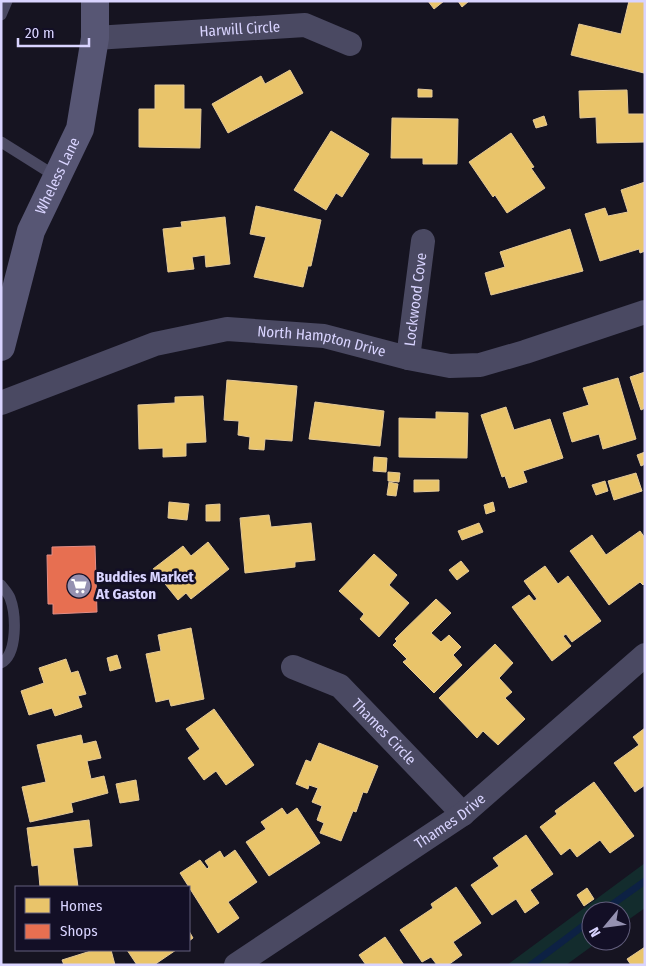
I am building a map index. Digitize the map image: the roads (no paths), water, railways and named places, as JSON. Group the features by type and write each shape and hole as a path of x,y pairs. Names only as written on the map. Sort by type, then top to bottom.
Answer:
{"street":[{"name":"Wheless Lane","path":"2,345 31,231 80,129 95,38 95,1"},
{"name":"Harwill Circle","path":"95,38 305,25 350,44"},
{"name":"Lockwood Cove","path":"408,358 423,241"},
{"name":"North Hampton Drive","path":"1,403 155,344 227,329 324,336 408,358 450,366 480,364 525,352 645,312"},
{"name":"Thames Drive","path":"236,965 463,814 645,655"},
{"name":"Thames Circle","path":"293,667 340,686 463,814"}],"lane":[{"path":"1,15 7,1"},
{"path":"1,142 57,177"},
{"path":"1,585 10,598 14,638 12,654 1,663"}],"waterway":[{"path":"617,901 645,881"},
{"path":"531,965 581,928"}],"place":[{"name":"Buddies Market At Gaston","path":"79,586"}]}
